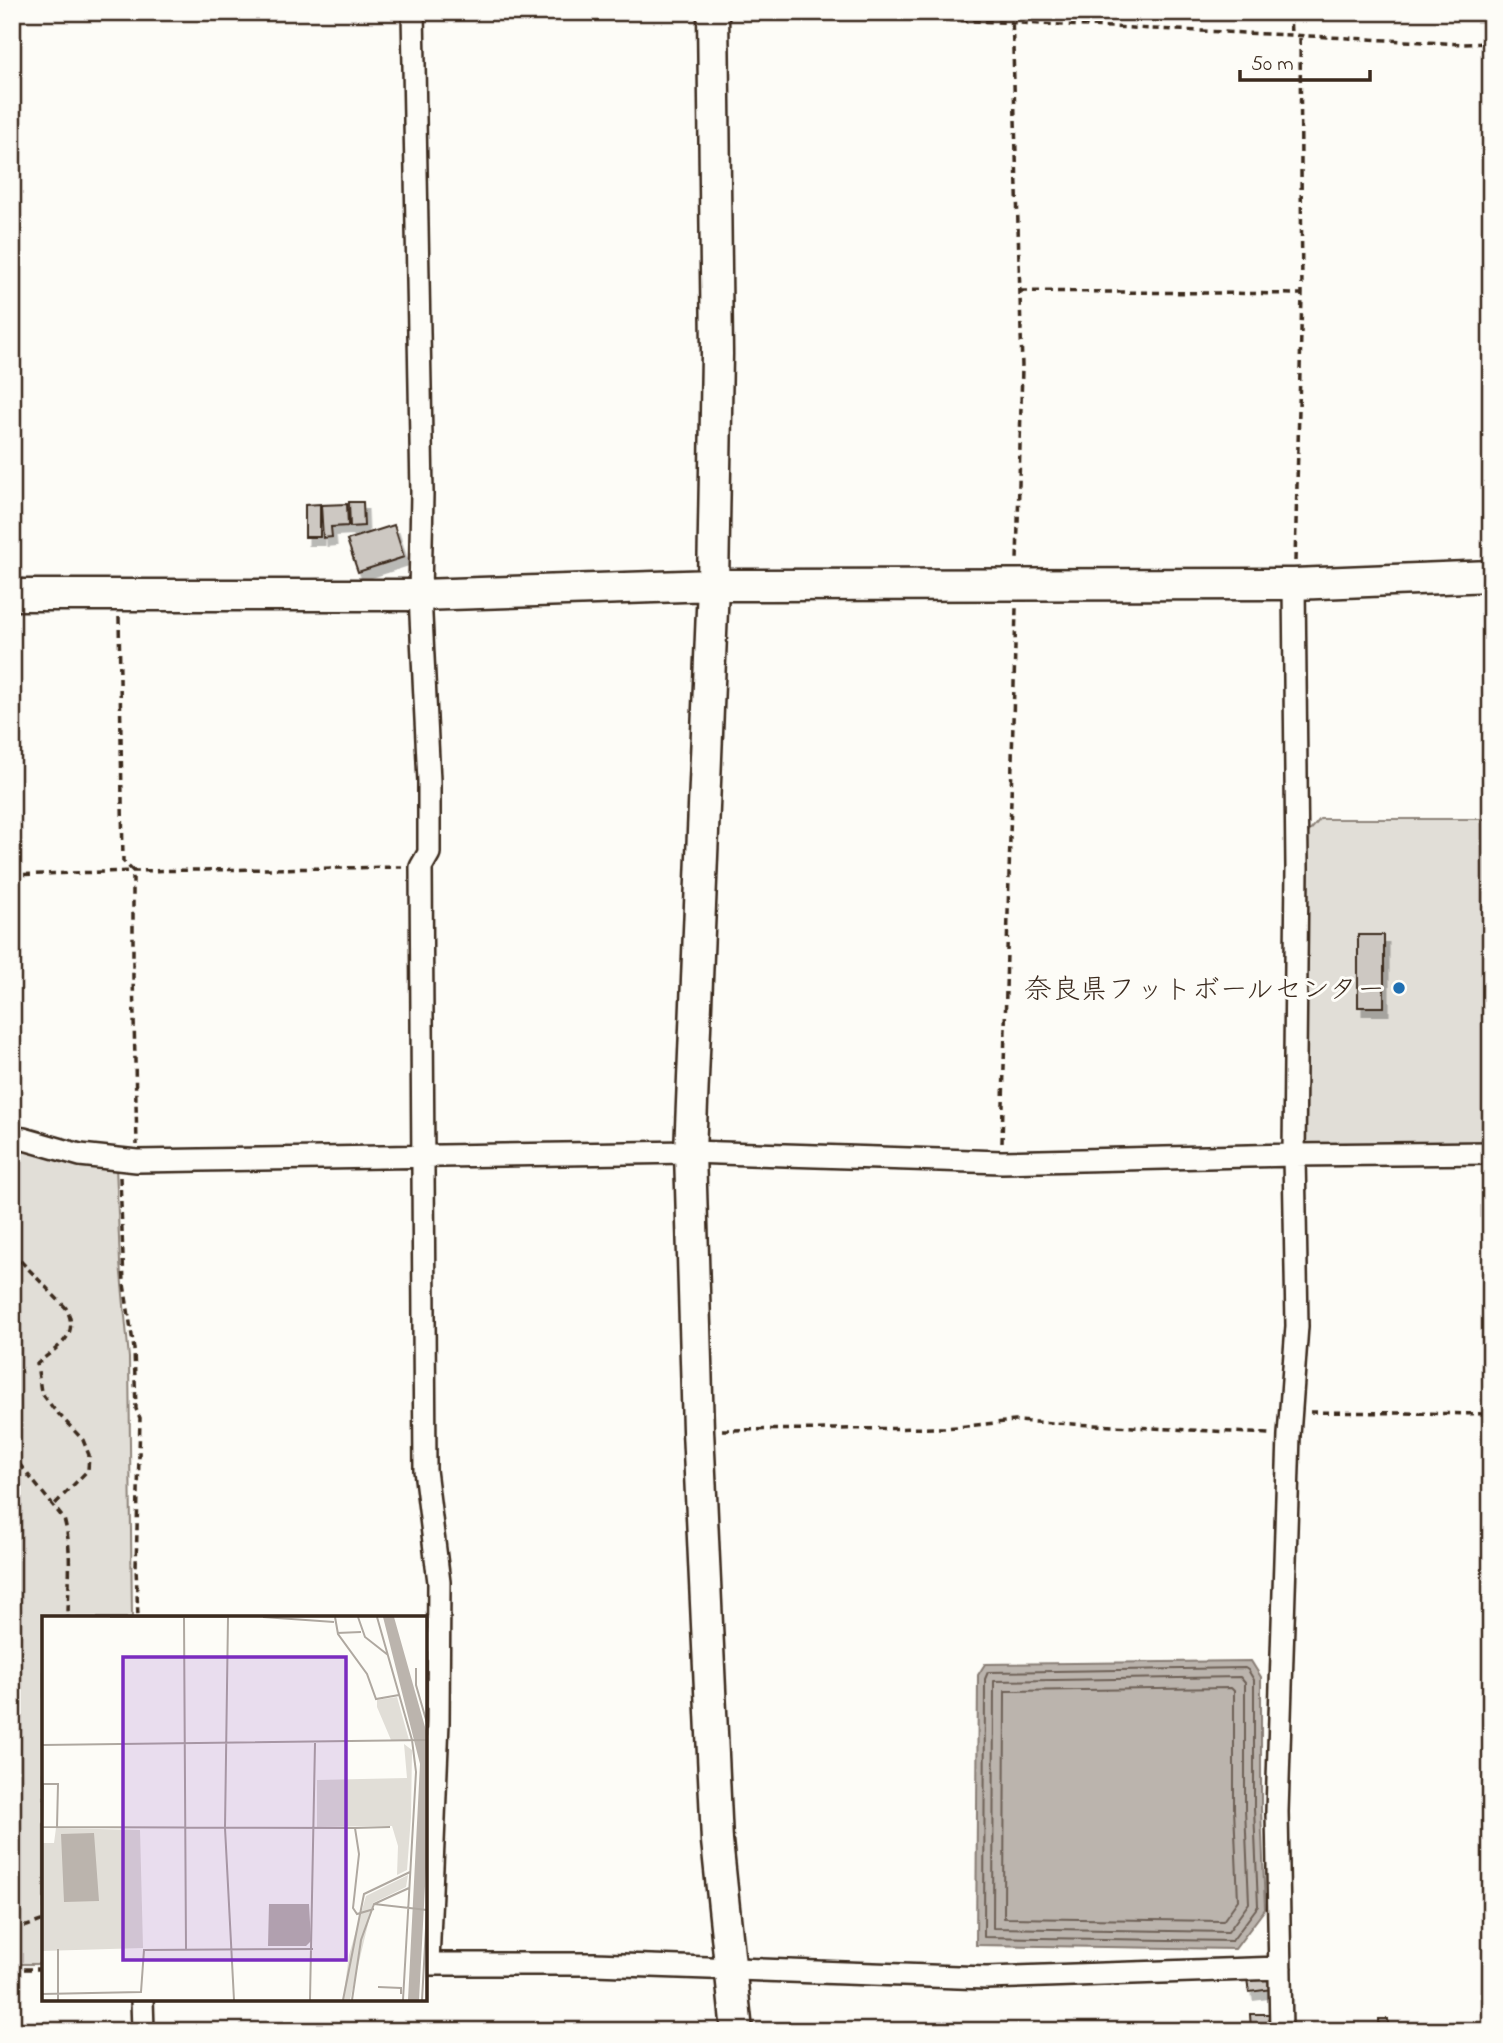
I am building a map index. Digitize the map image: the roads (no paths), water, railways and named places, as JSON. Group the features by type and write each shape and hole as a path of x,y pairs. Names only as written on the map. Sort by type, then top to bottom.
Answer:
{"street":[{"path":"413,12 422,492 420,595 429,781 429,853 421,867 425,1469 439,1581 438,1722 427,1963 594,1964 986,1978 1280,1968"},
{"path":"713,12 717,354 713,585 690,1152 698,1430 717,1841 737,2031"},
{"path":"12,596 420,595 713,585 1294,584 1491,576"},
{"path":"1281,2031 1278,1812 1289,1435 1297,1326 1294,1155 1297,868 1294,584"},
{"path":"12,1138 80,1155 128,1160 690,1152 1002,1162 1491,1153"},
{"path":"142,2001 143,2031"}],"water":[{"path":"1251,1661 1261,1677 1261,1809 1265,1909 1235,1949 976,1945 978,1675 985,1664"}],"place":[{"name":"奈良県フットボールセンター","path":"1399,988"}]}
